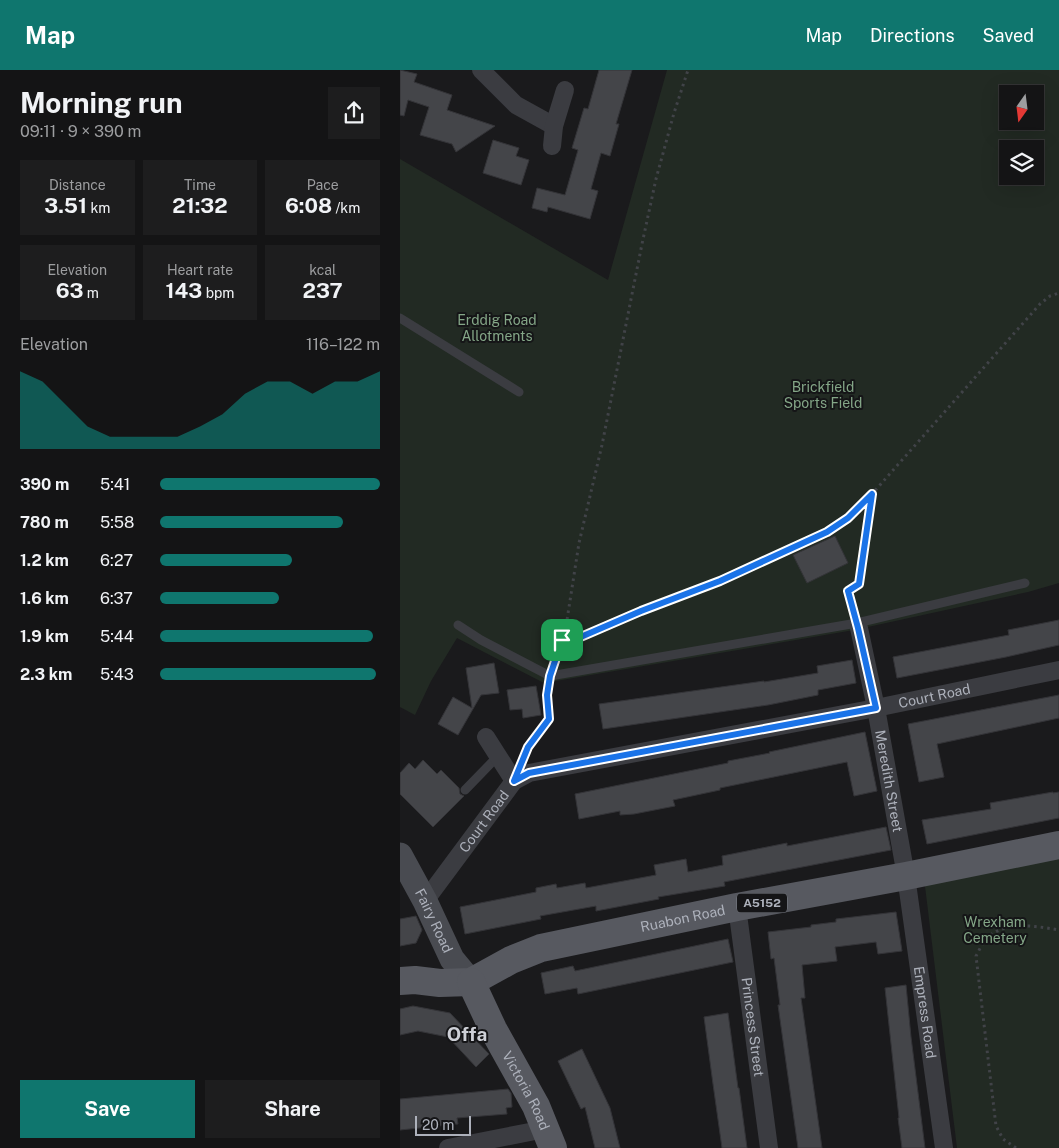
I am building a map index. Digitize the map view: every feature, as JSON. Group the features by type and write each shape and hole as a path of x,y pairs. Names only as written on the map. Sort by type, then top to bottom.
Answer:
{"main road":[{"name":"Ruabon Road","path":"400,981 471,982 510,960 541,948 737,907 906,876 1059,845"},
{"name":"Fairy Road","path":"400,855 425,901 452,959 471,982"},
{"name":"Victoria Road","path":"471,982 493,1029 536,1106 549,1139"}],"street":[{"path":"481,70 516,105 554,126"},
{"path":"552,146 554,126 565,90"},
{"name":"Meredith Street","path":"858,625 876,708 906,876"},
{"name":"Court Road","path":"425,901 514,781 529,773 876,708 1059,670"},
{"path":"486,737 514,781"},
{"name":"Empress Road","path":"906,876 944,1148"},
{"name":"Princess Street","path":"737,907 770,1148"},
{"path":"448,1148 549,1139"}],"lane":[{"path":"400,318 519,392"},
{"path":"458,625 481,640 550,676 858,625 1025,583"},
{"path":"848,591 858,625"},
{"path":"465,790 498,756"}],"path":[{"path":"514,781 528,747 549,719 547,695 550,676 567,620 579,543 602,445 642,244 674,113 688,70"},
{"path":"562,640 576,639 641,611 720,581 827,532 848,518 872,494 1040,304 1059,292"},
{"path":"848,591 859,584 872,494"},
{"path":"1016,1148 1003,1139 996,1126 976,956 986,939 1004,928 1030,925 1059,930"}],"green space":[{"name":"Brickfield Sports Field","path":"667,70 1059,70 1059,583 1028,592 854,630 544,683 457,638 431,681 415,715 400,707 400,159 608,280"},
{"name":"Wrexham Cemetery","path":"1059,853 1059,1148 957,1148 924,878"}],"building":[{"path":"400,70 417,74 414,82 452,95 447,110 495,126 456,152 452,144 420,135 429,107 408,100 404,116 400,115"},
{"path":"599,70 632,70 616,124 619,124 610,156 601,153 591,189 598,191 590,219 548,207 547,212 532,208 537,188 565,195 578,150 572,148 584,108 588,109"},
{"path":"493,140 519,148 516,156 529,160 521,185 483,173"},
{"path":"835,536 848,563 807,583 793,555"},
{"path":"1059,620 1059,645 897,678 893,657 1009,635 1008,630"},
{"path":"852,660 856,683 818,690 818,695 768,705 603,729 599,704 818,673 817,666"},
{"path":"494,663 499,693 481,695 458,735 438,724 453,697 472,708 466,668"},
{"path":"536,686 541,715 523,718 522,709 510,710 507,690"},
{"path":"1059,695 1059,718 937,744 944,777 919,782 908,724"},
{"path":"865,732 877,791 854,796 847,762 720,788 720,790 673,800 675,806 634,814 620,815 620,811 579,819 575,794 728,763 728,761"},
{"path":"423,760 437,774 441,770 459,788 460,794 464,796 433,827 400,794 400,773 409,763 415,769"},
{"path":"1059,792 1059,818 927,844 922,820 991,809 990,803"},
{"path":"886,827 891,850 724,882 725,886 658,897 659,899 596,911 596,906 540,916 541,919 465,934 460,907 536,892 536,888 556,884 557,888 585,883 586,888 656,875 654,865 686,859 688,872 723,865 722,856"},
{"path":"896,912 902,951 878,954 876,942 835,947 837,961 802,965 805,998 801,998 822,1148 798,1148 778,1005 780,1005 774,958 771,959 768,932 811,927 811,925 836,922 836,919"},
{"path":"416,916 422,930 416,943 400,946 400,919"},
{"path":"728,939 733,962 578,994 577,988 545,994 541,973 573,966 575,971"},
{"path":"906,985 925,1148 902,1148 898,1118 885,988"},
{"path":"413,1006 450,1013 489,1054 476,1067 448,1037 418,1031 400,1035 400,1009"},
{"path":"728,1013 747,1148 722,1148 704,1017"},
{"path":"582,1049 610,1108 620,1148 595,1148 585,1107 581,1109 558,1061"},
{"path":"508,1089 511,1093 512,1107 506,1108 507,1114 457,1118 458,1124 400,1130 400,1099"}],"district":[{"name":"Offa","path":"467,1034"}],"route":[{"path":"872,494 859,584 848,591 876,708 529,773 514,781 528,747 549,719 547,695 550,676 562,640 576,639 641,611 720,581 827,532 848,518 872,494"}],"park label":[{"name":"Erddig Road Allotments","path":"497,328"}]}
